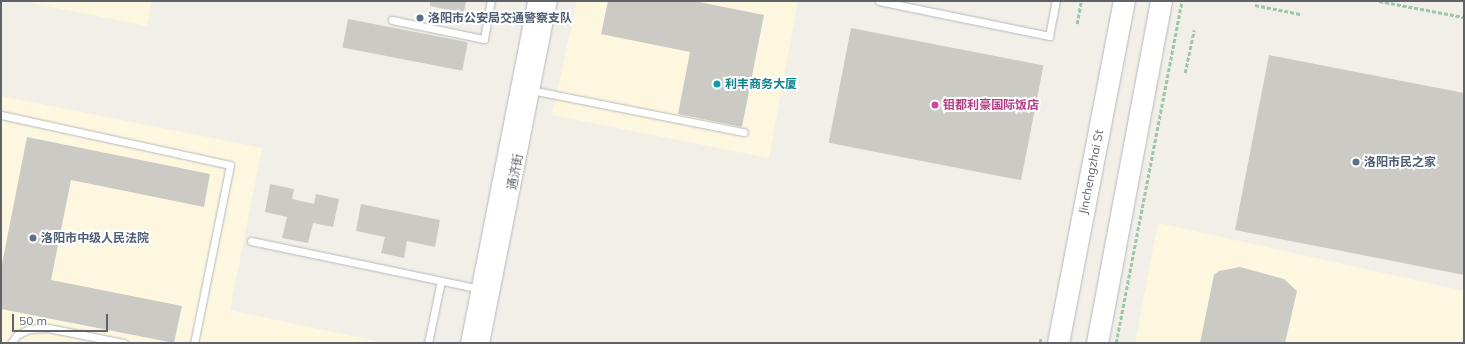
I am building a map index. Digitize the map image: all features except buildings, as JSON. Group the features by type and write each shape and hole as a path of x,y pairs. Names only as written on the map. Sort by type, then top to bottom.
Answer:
{"main road":[{"name":"Jinchengzhai St","path":"1058,343 1124,1"},
{"path":"1097,343 1161,1"}],"street":[{"name":"通济街","path":"481,343 485,290 535,1"},
{"name":"通济街","path":"468,343 485,290 531,90 549,1"}],"lane":[{"path":"392,20 484,38 491,1"},
{"path":"878,1 1049,36 1056,1"},
{"path":"531,90 744,132"},
{"path":"1,115 230,165 194,343"},
{"path":"251,241 485,290"},
{"path":"428,343 441,281"},
{"path":"11,343 17,335 29,329 48,328 124,343"}],"path":[{"path":"1076,24 1081,1"},
{"path":"1116,343 1182,1"},
{"path":"1379,1 1464,17"},
{"path":"1255,5 1300,14"},
{"path":"1185,73 1194,30"}],"shaded area":[{"path":"23,1 152,1 147,26"},
{"path":"577,1 798,1 769,158 552,115"},
{"path":"1,96 262,148 230,310 384,343 1,343"},
{"path":"1158,223 1464,291 1464,343 1135,343"}],"place":[{"name":"洛阳市公安局交通警察支队","path":"420,18"},
{"name":"利丰商务大厦","path":"717,84"},
{"name":"钼都利豪国际饭店","path":"935,105"},
{"name":"洛阳市民之家","path":"1356,162"},
{"name":"洛阳市中级人民法院","path":"33,238"}]}
